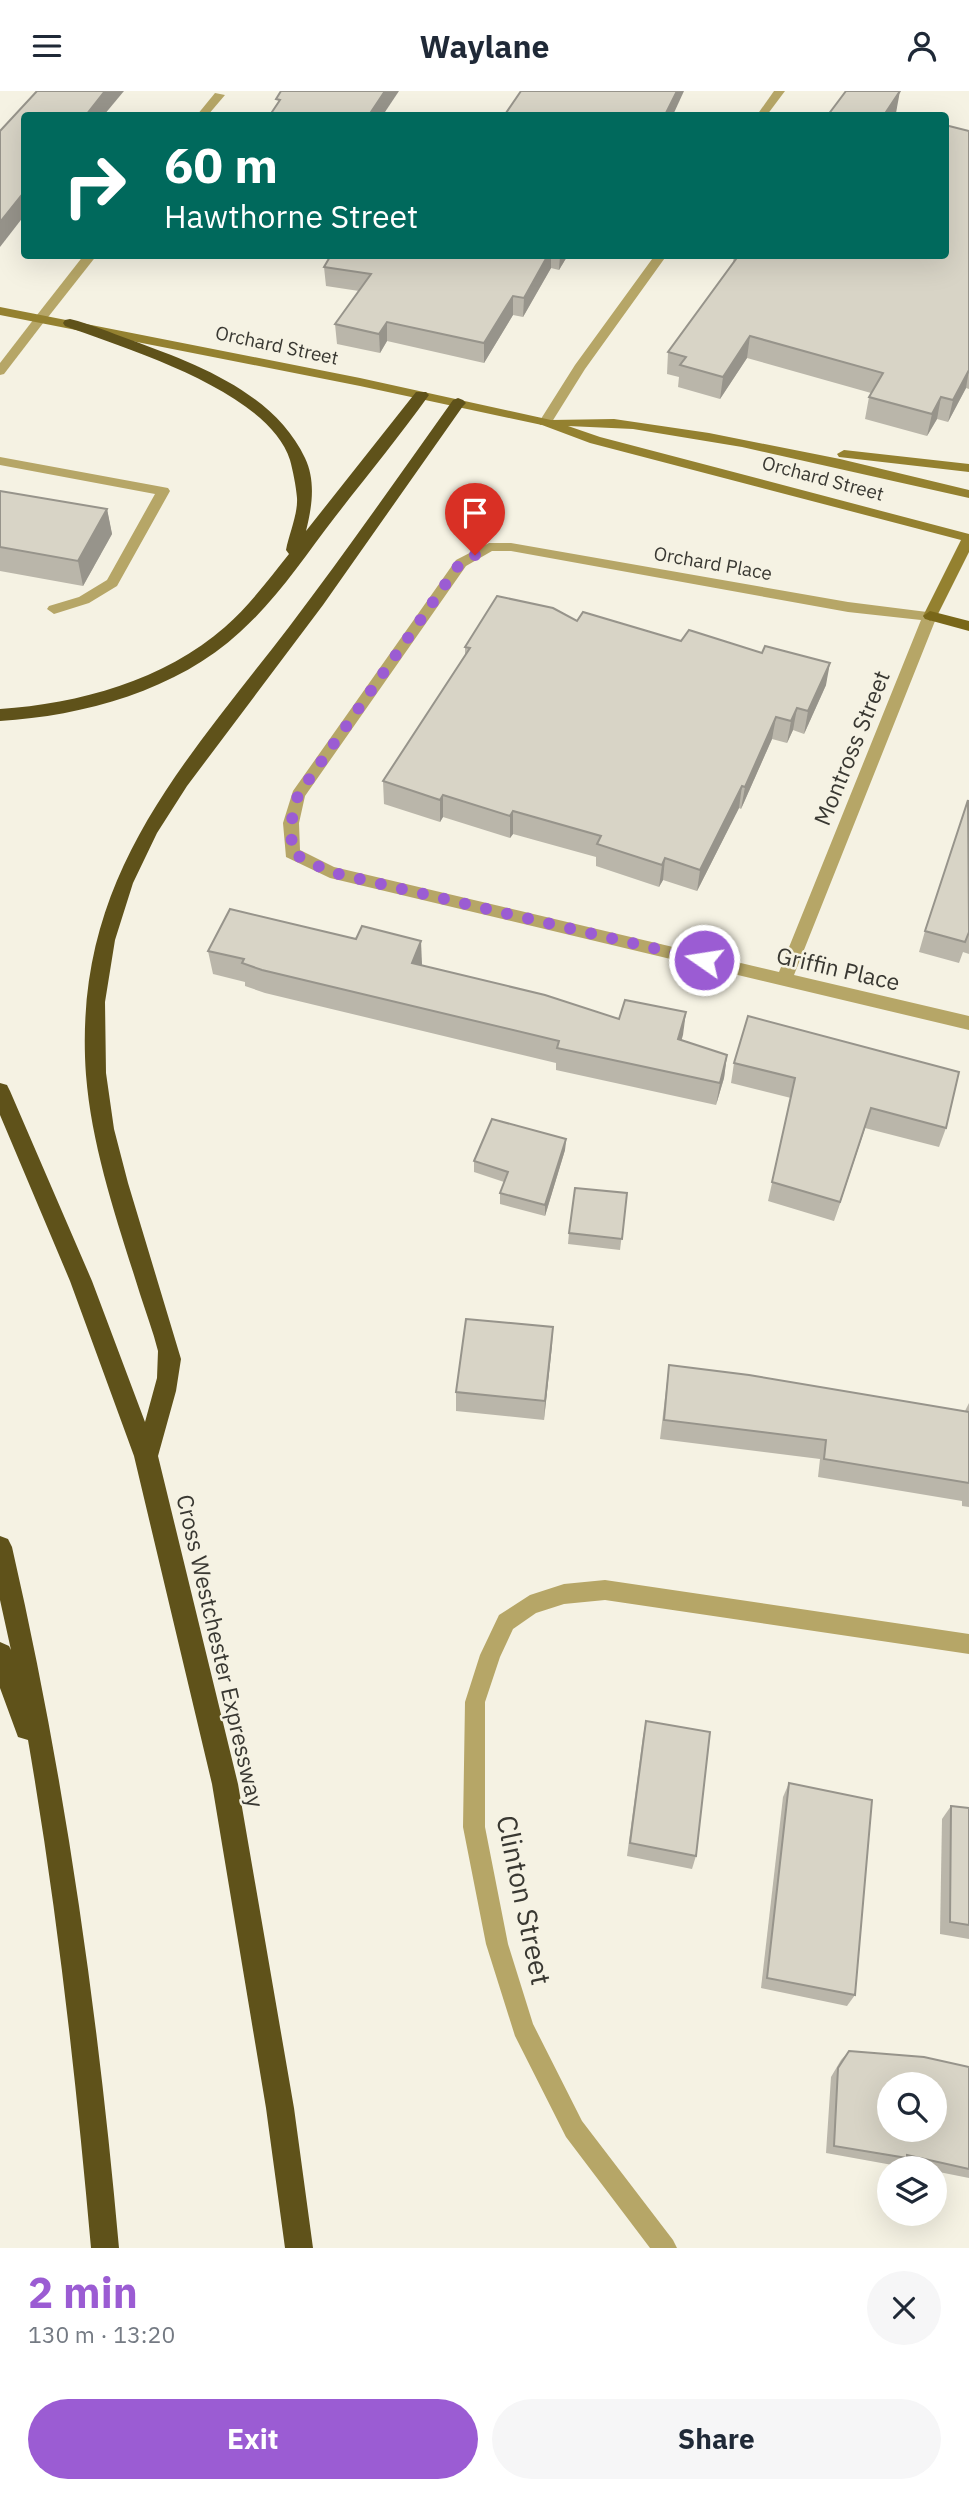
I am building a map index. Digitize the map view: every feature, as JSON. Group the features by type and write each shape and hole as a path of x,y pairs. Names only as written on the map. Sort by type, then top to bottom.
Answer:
{"highway":[{"path":"70,323 195,370 226,385 256,405 279,427 294,452 302,475 304,503 302,532 290,561 271,588"},
{"path":"0,715 56,708 144,682 182,664 218,642 248,615 271,588 421,395"},
{"path":"146,1456 171,1360 106,1141 96,1074 94,1011 98,969 107,928 138,847 168,797 216,730 295,630 458,403"},
{"name":"Cross Westchester Expressway","path":"0,1091 76,1268 146,1456 225,1784 271,2055 299,2248"},
{"path":"0,1547 48,1785 94,2125 105,2248"},
{"path":"0,1654 48,1785"}],"main road":[{"path":"930,616 969,626"}],"street":[{"path":"764,112 780,91"},
{"path":"205,112 219,95"},
{"path":"0,371 88,259"},
{"path":"545,422 579,368 658,259"},
{"name":"Orchard Street","path":"0,311 70,323 545,422 595,440 969,538"},
{"name":"Orchard Street","path":"545,422 601,420 765,446 969,494"},
{"path":"765,446 969,468"},
{"path":"0,461 163,491 112,583 84,600 54,609"},
{"name":"Montross Street","path":"784,979 930,616 969,538"},
{"name":"Orchard Place","path":"292,853 291,823 298,795 461,562 489,547 511,547 848,607 930,616"},
{"name":"Griffin Place","path":"292,853 330,872 969,1023"},
{"name":"Clinton Street","path":"665,2248 573,2129 523,2028 497,1944 474,1827 475,1702 489,1655 506,1622 530,1605 564,1594 605,1590 969,1644"}],"building":[{"path":"37,91 105,91 88,112 21,112 21,196 0,222 0,131"},
{"path":"281,91 385,91 371,112 272,112 280,100 276,99"},
{"path":"521,91 677,91 666,112 507,112"},
{"path":"846,91 900,91 886,112 830,112"},
{"path":"949,126 969,131 969,370 953,400 941,397 932,414 869,397 883,373 750,336 723,377 680,365 686,357 668,352 736,259 949,259"},
{"path":"329,259 546,259 524,298 513,296 484,343 387,322 379,334 335,324 371,274 324,267"},
{"path":"0,491 107,509 78,561 0,547"},
{"path":"497,596 553,608 577,621 583,612 681,641 689,630 762,653 765,646 830,663 808,711 797,708 791,721 776,717 745,787 742,786 700,870 665,858 662,865 597,844 601,836 513,811 510,816 443,795 440,800 383,781 470,648 465,647"},
{"path":"968,800 969,932 965,942 925,931"},
{"path":"230,909 356,939 362,926 421,941 412,963 545,995 619,1019 625,1000 686,1012 678,1039 727,1055 720,1083 557,1048 559,1041 262,970 242,963 244,959 208,951"},
{"path":"748,1016 959,1072 946,1128 871,1108 840,1202 772,1182 795,1078 734,1063"},
{"path":"492,1119 566,1139 545,1205 500,1193 508,1172 474,1161"},
{"path":"575,1188 627,1193 622,1239 569,1233"},
{"path":"466,1319 553,1327 545,1401 456,1392"},
{"path":"669,1365 749,1375 969,1412 969,1483 824,1459 826,1440 664,1420"},
{"path":"646,1721 710,1732 696,1856 630,1843"},
{"path":"789,1783 872,1800 855,1995 767,1978"},
{"path":"951,1806 969,1808 969,1925 950,1922"},
{"path":"849,2051 924,2057 969,2067 969,2169 947,2164 947,2156 895,2156 834,2146 838,2068"}],"route":[{"path":"475,555 461,562 298,795 291,823 292,853 330,872 704,960"}]}
